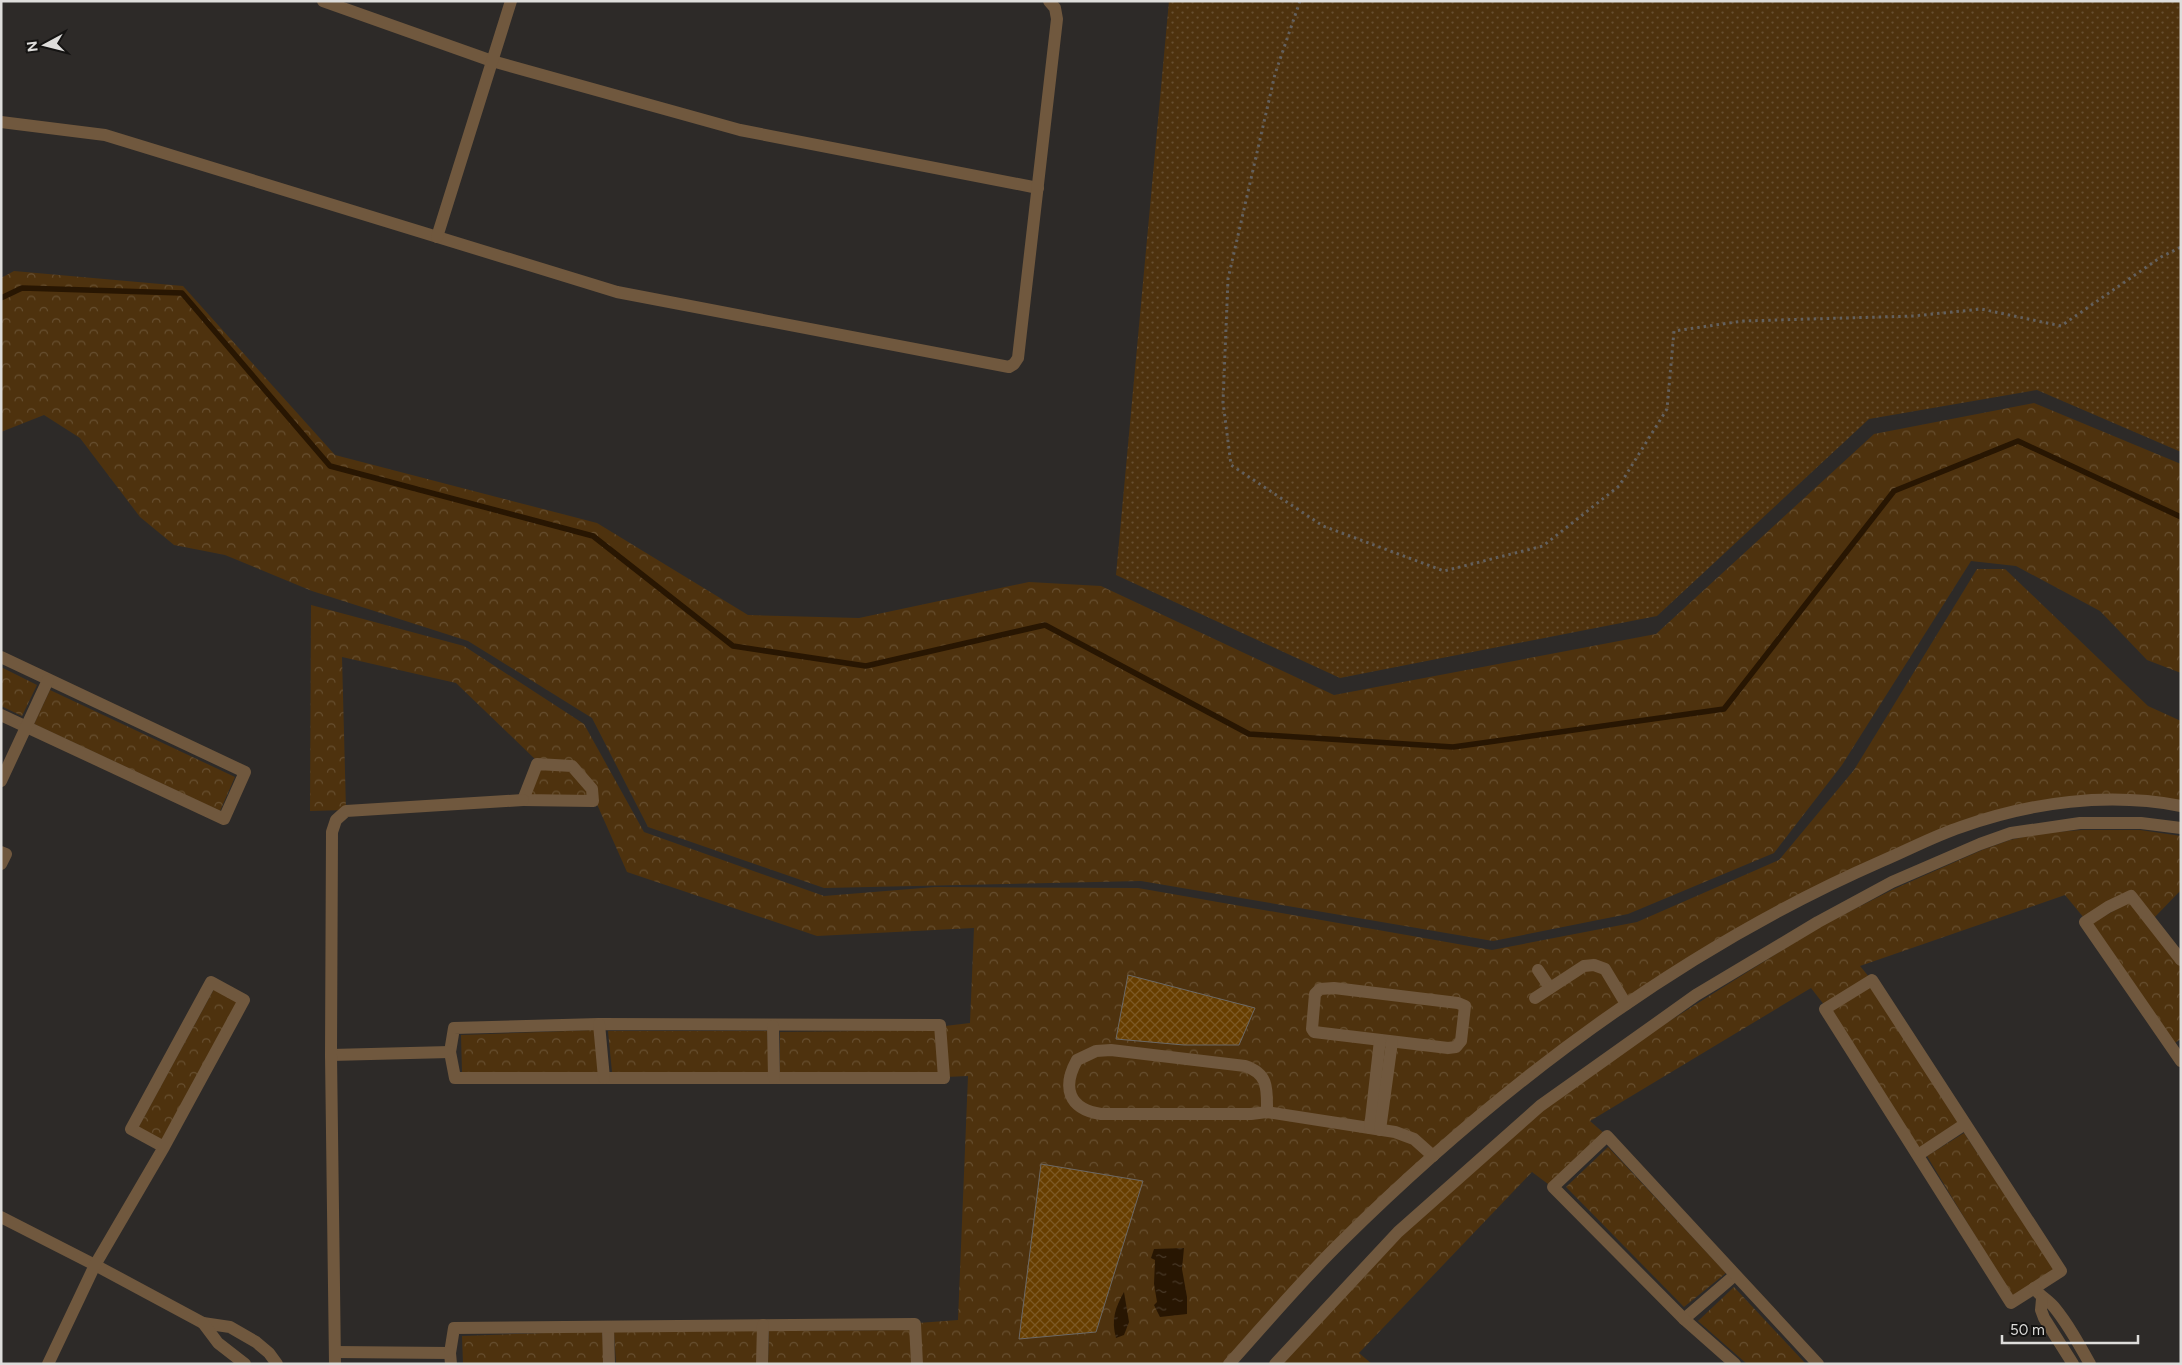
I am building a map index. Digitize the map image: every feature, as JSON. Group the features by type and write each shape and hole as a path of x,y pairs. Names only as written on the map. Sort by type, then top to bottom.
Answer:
{"street":[{"path":"323,1 492,61 740,130 1038,188"},
{"path":"437,237 511,1"},
{"path":"1,122 105,135 617,292 1009,367 1018,358 1057,19 1054,8 1049,1"},
{"path":"1,658 246,772 224,819 1,715"},
{"path":"1,781 48,680"},
{"path":"523,800 538,764 572,766 592,789 593,801 523,800 346,811 336,820 332,832 331,1054 335,1358 451,1358 454,1328 915,1324 917,1364"},
{"path":"1229,1364 1340,1243 1498,1098 1578,1038 1680,967 1762,920 1848,876 1960,827 2011,811 2114,798 2181,806"},
{"path":"1275,1364 1398,1232 1540,1106 1696,995 1818,922 1892,882 1980,844 2011,833 2080,823 2141,823 2181,828"},
{"path":"1,852 6,854 1,864"},
{"path":"1882,862 1892,882"},
{"path":"2181,960 2131,896 2108,907 2085,922 2176,1045 2181,1061"},
{"path":"1535,998 1584,966 1594,965 1605,969 1626,1004"},
{"path":"1538,970 1550,988"},
{"path":"1872,980 2061,1271 2011,1303 1918,1155 1825,1010 1872,980"},
{"path":"48,1364 95,1265 164,1147 244,1000 211,982 131,1129 164,1147"},
{"path":"1334,988 1458,1003 1465,1006 1461,1041 1456,1047 1448,1048 1386,1041 1314,1032 1312,1029 1315,994 1320,989 1334,988"},
{"path":"599,1024 604,1078"},
{"path":"599,1024 773,1026 940,1025 944,1078 455,1078 450,1052 454,1028 599,1024"},
{"path":"773,1026 774,1078"},
{"path":"1375,1129 1386,1041"},
{"path":"1267,1112 1264,1080 1261,1074 1245,1066 1111,1050 1096,1051 1077,1060 1069,1078 1069,1092 1073,1099 1090,1113 1251,1114 1267,1112 1395,1132 1414,1139 1433,1156"},
{"path":"331,1054 450,1052"},
{"path":"1918,1155 1965,1124"},
{"path":"1735,1364 1684,1320 1553,1187 1607,1136 1818,1364"},
{"path":"1,1217 203,1323 230,1327 256,1342 269,1353 277,1364"},
{"path":"1684,1320 1734,1275"},
{"path":"2034,1288 2042,1299 2052,1305 2075,1337 2090,1364"},
{"path":"2042,1299 2041,1310 2044,1318 2073,1364"},
{"path":"203,1323 218,1343 245,1364"},
{"path":"762,1364 763,1325"},
{"path":"608,1327 609,1364"}],"path":[{"path":"1300,1 1274,74 1228,279 1223,402 1230,466 1323,526 1444,571 1543,546 1619,486 1667,409 1674,331 1743,321 1914,316 1982,309 2061,326 2160,257 2181,247"}],"green space":[{"path":"1169,1 2181,1 2181,452 2037,390 1869,419 1657,616 1340,678 1116,575"},
{"path":"14,271 183,286 335,455 597,523 748,615 859,618 1029,582 1101,586 1334,695 1656,634 1874,434 2034,403 2181,464 2181,673 2147,660 2100,611 2016,566 1971,561 1842,765 1774,853 1628,914 1493,941 1141,881 824,888 648,827 592,718 468,641 312,591 225,555 174,545 140,517 80,438 44,415 1,432 1,278"},
{"path":"1977,569 2005,569 2148,706 2181,721 2181,802 2114,795 1959,823 1679,966 1411,1172 1227,1364 920,1364 918,1323 958,1320 968,1076 946,1077 945,1026 970,1023 974,928 817,936 627,872 596,802 573,764 538,762 456,683 342,657 346,810 310,811 311,605 464,646 584,724 644,832 824,896 935,887 1138,888 1492,950 1637,922 1779,860 1854,770"},
{"path":"1,667 37,685 22,716 1,706"},
{"path":"50,690 235,777 220,811 34,724"},
{"path":"539,768 569,769 588,790 590,799 527,798"},
{"path":"2082,830 2140,830 2181,836 2181,890 2152,920 2131,893 2084,918 2065,895 1860,966 1870,978 1825,1006 1811,988 1590,1121 1606,1135 1552,1187 1532,1172 1359,1353 1372,1364 1280,1364 1400,1235 1543,1109 1644,1037 1819,927 1894,889 1982,850 2010,840 2042,833"},
{"path":"2131,901 2181,966 2181,1039 2173,1044 2092,923"},
{"path":"1870,985 1959,1122 1919,1148 1832,1010"},
{"path":"214,989 238,1002 163,1140 138,1128"},
{"path":"594,1030 599,1073 462,1072 461,1035"},
{"path":"935,1030 939,1074 780,1073 780,1032"},
{"path":"608,1031 767,1031 770,1073 612,1072"},
{"path":"1964,1133 2054,1269 2012,1297 1927,1156"},
{"path":"1608,1147 1726,1273 1684,1307 1566,1187"},
{"path":"1734,1287 1806,1364 1747,1364 1698,1321"},
{"path":"757,1330 758,1364 616,1364 614,1332"},
{"path":"910,1330 912,1364 768,1364 769,1331"},
{"path":"602,1331 605,1364 463,1364 462,1336"}],"water":[{"path":"1184,1248 1182,1269 1187,1297 1187,1314 1160,1317 1154,1305 1157,1302 1154,1284 1155,1260 1151,1258 1154,1249"},
{"path":"1124,1292 1129,1322 1124,1335 1116,1338 1115,1314"}],"building":[{"path":"1128,975 1255,1008 1239,1045 1184,1045 1116,1039"},
{"path":"1041,1164 1143,1181 1096,1332 1019,1339"}],"waterway":[{"path":"1,298 22,288 182,293 330,466 593,536 733,646 866,666 1045,625 1249,734 1453,747 1724,709 1894,491 2018,441 2181,517"}]}
